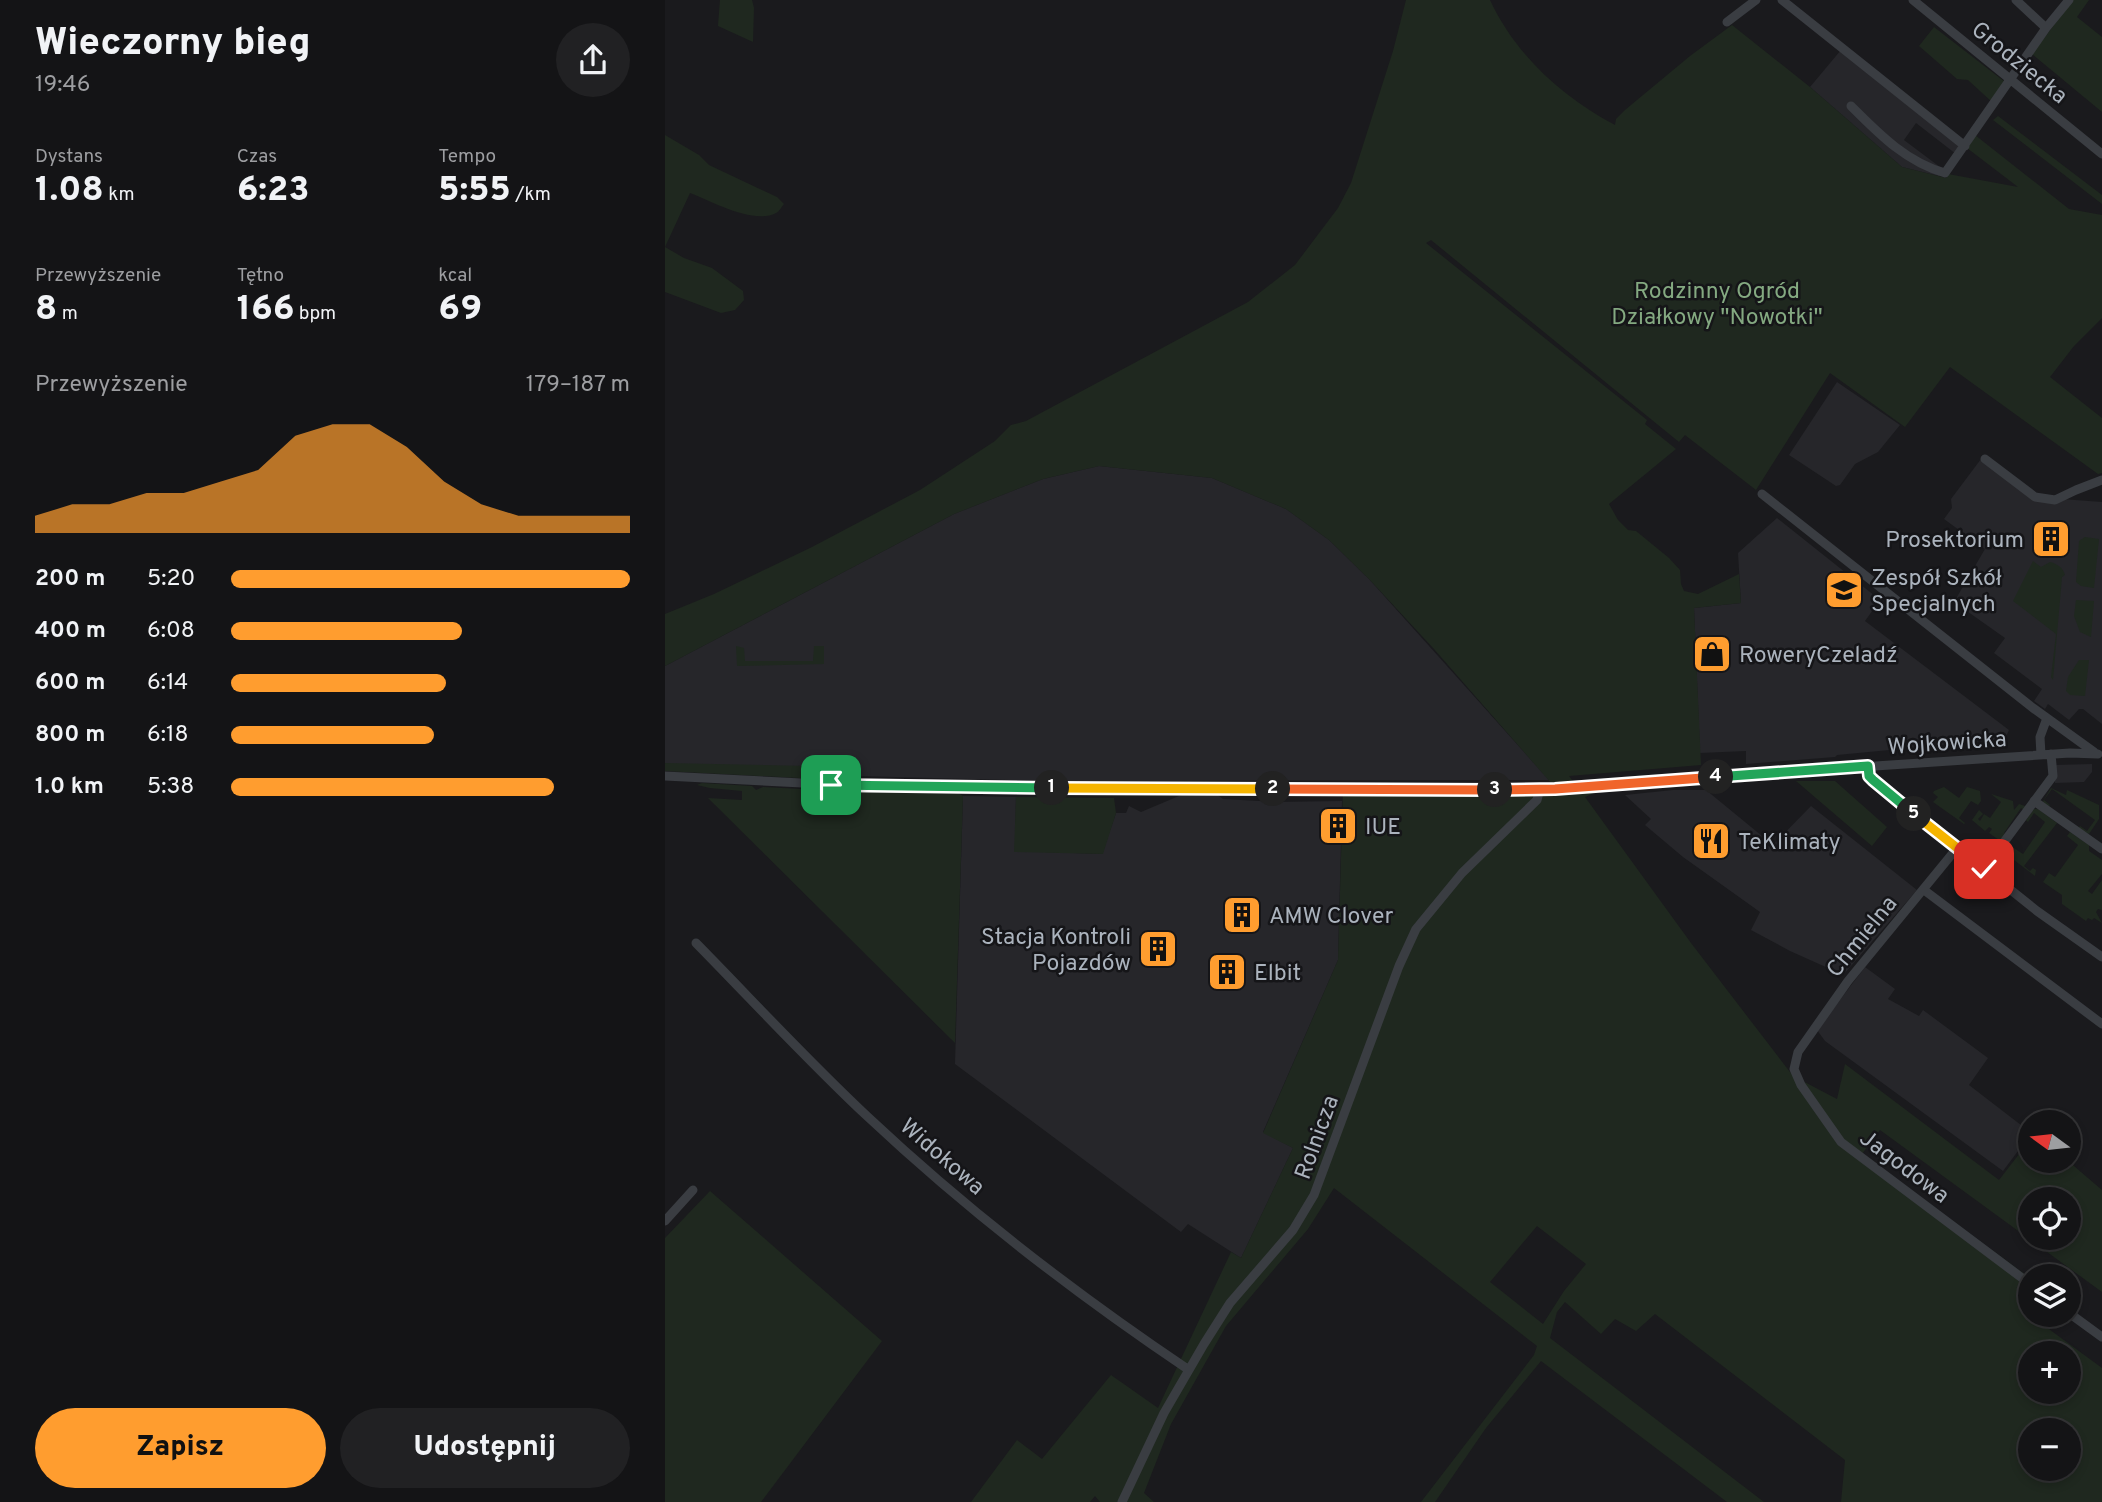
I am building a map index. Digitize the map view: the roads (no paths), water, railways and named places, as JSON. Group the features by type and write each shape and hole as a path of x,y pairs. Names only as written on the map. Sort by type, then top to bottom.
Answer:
{"street":[{"path":"1727,22 1756,0"},
{"path":"1782,0 1965,146"},
{"name":"Grodziecka","path":"1913,0 2102,154"},
{"path":"2016,0 2046,28"},
{"path":"1851,106 1886,140 1926,168 1945,173 2046,28 2069,0"},
{"path":"1985,459 2035,497 2051,501 2102,480"},
{"path":"1762,494 2047,718 2100,755"},
{"path":"2041,755 2040,737 2047,718"},
{"path":"2068,732 2070,752"},
{"name":"Wojkowicka","path":"665,776 894,787 1541,789 2070,752 2100,755"},
{"path":"1984,869 2053,776 2052,754"},
{"path":"1868,766 1869,776 1873,780 1984,869 2102,957"},
{"name":"Rolnicza","path":"1122,1502 1146,1448 1230,1303 1293,1230 1314,1195 1399,966 1416,929 1461,873 1537,800 1541,789"},
{"path":"2034,801 2102,849"},
{"name":"Chmielna","path":"1798,1052 1848,981 1957,848"},
{"path":"1924,890 2102,1024"},
{"name":"Widokowa","path":"696,943 868,1117 1088,1300 1189,1370"},
{"name":"Jagodowa","path":"1798,1052 1795,1076 1841,1142 2018,1275"},
{"path":"665,1221 693,1190"},
{"path":"2081,1321 2102,1337"}],"place":[{"name":"Prosektorium","path":"2051,539"},
{"name":"Zespół Szkół Specjalnych","path":"1844,590"},
{"name":"RoweryCzeladź","path":"1712,654"},
{"name":"IUE","path":"1338,826"},
{"name":"TeKlimaty","path":"1711,841"},
{"name":"AMW Clover","path":"1242,915"},
{"name":"Stacja Kontroli Pojazdów","path":"1158,949"},
{"name":"Elbit","path":"1227,972"}],"park label":[{"name":"Rodzinny Ogród Działkowy \"Nowotki\"","path":"1717,303"}]}
